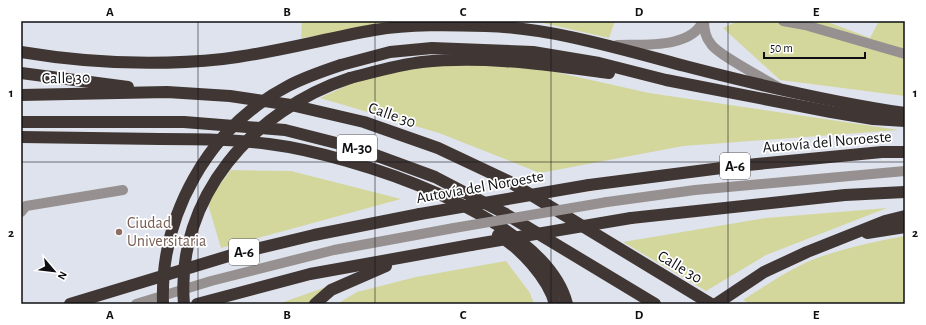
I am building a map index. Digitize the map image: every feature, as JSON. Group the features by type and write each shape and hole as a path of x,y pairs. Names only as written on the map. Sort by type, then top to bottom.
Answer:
{"highway":[{"path":"21,52 43,56 146,64 178,63 255,54 375,30 408,26 490,26 557,35 604,45 789,93 905,114"},
{"path":"162,304 162,284 166,256 178,209 196,171 229,131 258,106 287,87 316,73 390,52 432,48 533,52 599,63 666,80 832,112 873,119 905,121"},
{"path":"184,304 185,256 190,236 204,198 226,163 252,135 276,115 306,97 350,78 398,66 422,62 485,60 531,63 666,80"},
{"path":"21,73 167,92"},
{"name":"Calle 30","path":"21,95 167,92 230,96 291,105 364,122 438,148 508,181 711,304"},
{"name":"M-30","path":"21,122 184,122 284,130 356,148 435,177 510,217 655,304"},
{"path":"21,137 199,139 269,144 312,152 364,167 413,184 467,207 516,237 530,249 554,278 567,304"},
{"path":"269,144 309,159 361,173 408,190 462,214 508,241 531,263 545,283 555,304"},
{"name":"Autovía del Noroeste","path":"70,304 235,254 314,235 420,214 589,184 738,166 882,152 905,152"},
{"name":"A-6","path":"197,304 310,274 631,218 845,195 905,192"},
{"path":"716,304 764,272 846,236 885,221 905,216"},
{"path":"846,236 905,227"},
{"path":"315,304 331,290 348,281 409,256"}],"lane":[{"path":"604,45 633,45 677,41 691,35 700,28 703,21"},
{"path":"703,21 704,33 711,45 724,56 789,93"},
{"path":"783,21 805,25 905,54"},
{"path":"136,304 211,281 334,250 454,228 607,202 695,190 905,171"},
{"path":"21,212 26,206 123,190"}],"green space":[{"path":"302,21 431,21 301,38"},
{"path":"534,21 615,21 609,38"},
{"path":"738,21 825,21 870,38 879,21 905,21 905,96 780,80 723,28"},
{"path":"497,59 649,93 899,130 683,146 540,173 439,133 320,98 380,70"},
{"path":"231,170 291,171 401,199 221,248 207,201"},
{"path":"887,208 766,255 706,291 623,242 766,218"},
{"path":"905,236 905,304 750,304 743,300 785,273 812,260 870,243"},
{"path":"506,261 530,293 534,304 337,304 357,292 416,277"},
{"path":"326,287 309,304 278,304"}],"place":[{"name":"Ciudad Universitaria","path":"119,232"}]}
